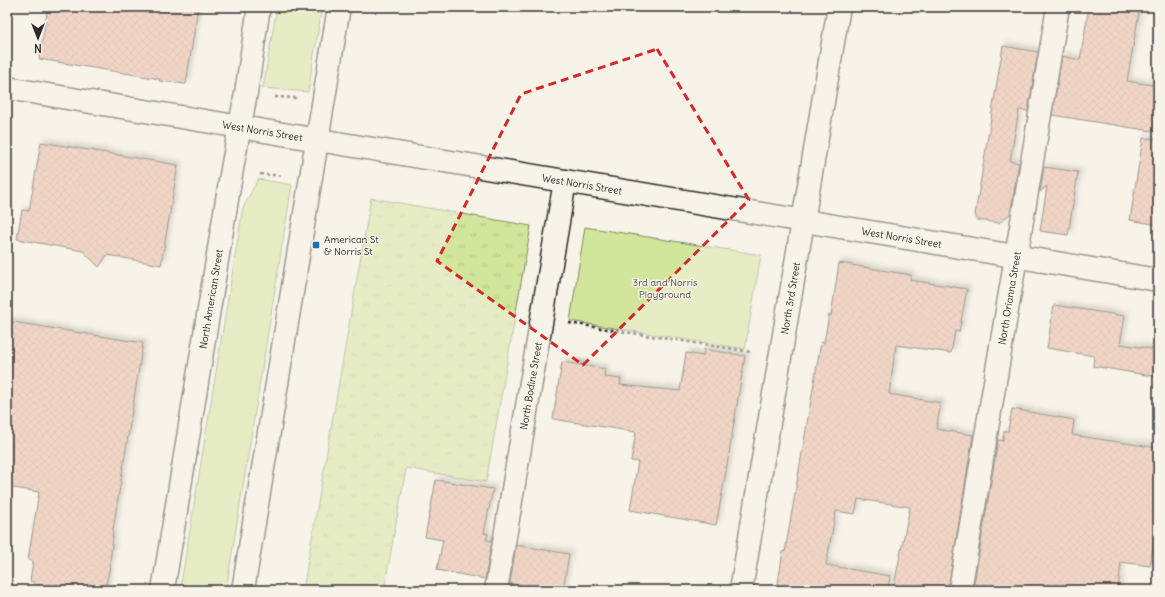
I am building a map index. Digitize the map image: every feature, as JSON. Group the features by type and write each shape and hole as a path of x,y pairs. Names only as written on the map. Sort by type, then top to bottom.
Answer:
{"street":[{"name":"North American Street","path":"163,590 259,7"},
{"path":"243,590 339,7"},
{"name":"North 3rd Street","path":"741,590 839,7"},
{"name":"North Orianna Street","path":"960,590 1058,7"},
{"name":"West Norris Street","path":"7,88 1158,280"},
{"name":"North Bodine Street","path":"496,590 565,181"}],"path":[{"path":"271,97 298,98"},
{"path":"260,174 283,176"},
{"path":"542,318 780,357"}],"highlighted area":[{"path":"657,49 749,200 583,365 437,261 521,94"}],"green space":[{"path":"277,7 322,7 308,92 263,88"},
{"path":"258,179 292,185 226,590 180,590 243,208"},
{"path":"371,198 531,226 486,482 406,468 384,590 303,590"},
{"name":"3rd and Norris Playground","path":"585,227 761,255 745,349 570,321"}],"building":[{"path":"48,7 198,7 186,84 159,81 160,79 39,59"},
{"path":"1089,7 1140,7 1127,81 1158,86 1158,132 1052,115 1062,56 1080,60"},
{"path":"1003,46 1038,52 1028,111 1019,110 1010,161 1019,163 1010,214 999,223 976,220 975,215"},
{"path":"1143,138 1158,139 1158,225 1130,220"},
{"path":"41,142 178,165 161,265 107,255 99,267 83,251 17,239 22,210 29,211"},
{"path":"1044,167 1078,172 1068,235 1040,231 1047,186 1040,192"},
{"path":"839,263 911,275 910,280 967,289 959,332 955,331 951,353 896,345 889,394 941,403 936,429 973,435 948,590 893,590 910,507 858,499 855,514 836,511 826,565 890,576 888,590 777,590 783,551 785,552 821,342 824,343 829,315 831,316"},
{"path":"1054,305 1125,316 1120,344 1158,350 1158,377 1093,366 1094,356 1047,348"},
{"path":"7,321 143,343 112,536 109,571 105,590 46,590 33,587 34,582 30,581 33,561 28,560 39,492 7,487"},
{"path":"704,349 745,356 716,525 630,510 638,462 631,461 636,432 553,419 562,362 605,369 604,377 621,379 620,385 680,391 686,353 703,356"},
{"path":"1012,409 1074,420 1072,435 1158,448 1158,513 1150,566 1121,562 1118,590 973,590 998,440 1003,441 1004,431 1008,431"},
{"path":"436,480 493,489 484,533 488,534 486,540 492,541 485,579 437,570 443,540 425,537"},
{"path":"516,545 569,554 563,590 521,590 522,586 510,583"}],"place":[{"name":"American St & Norris St","path":"316,245"}]}
